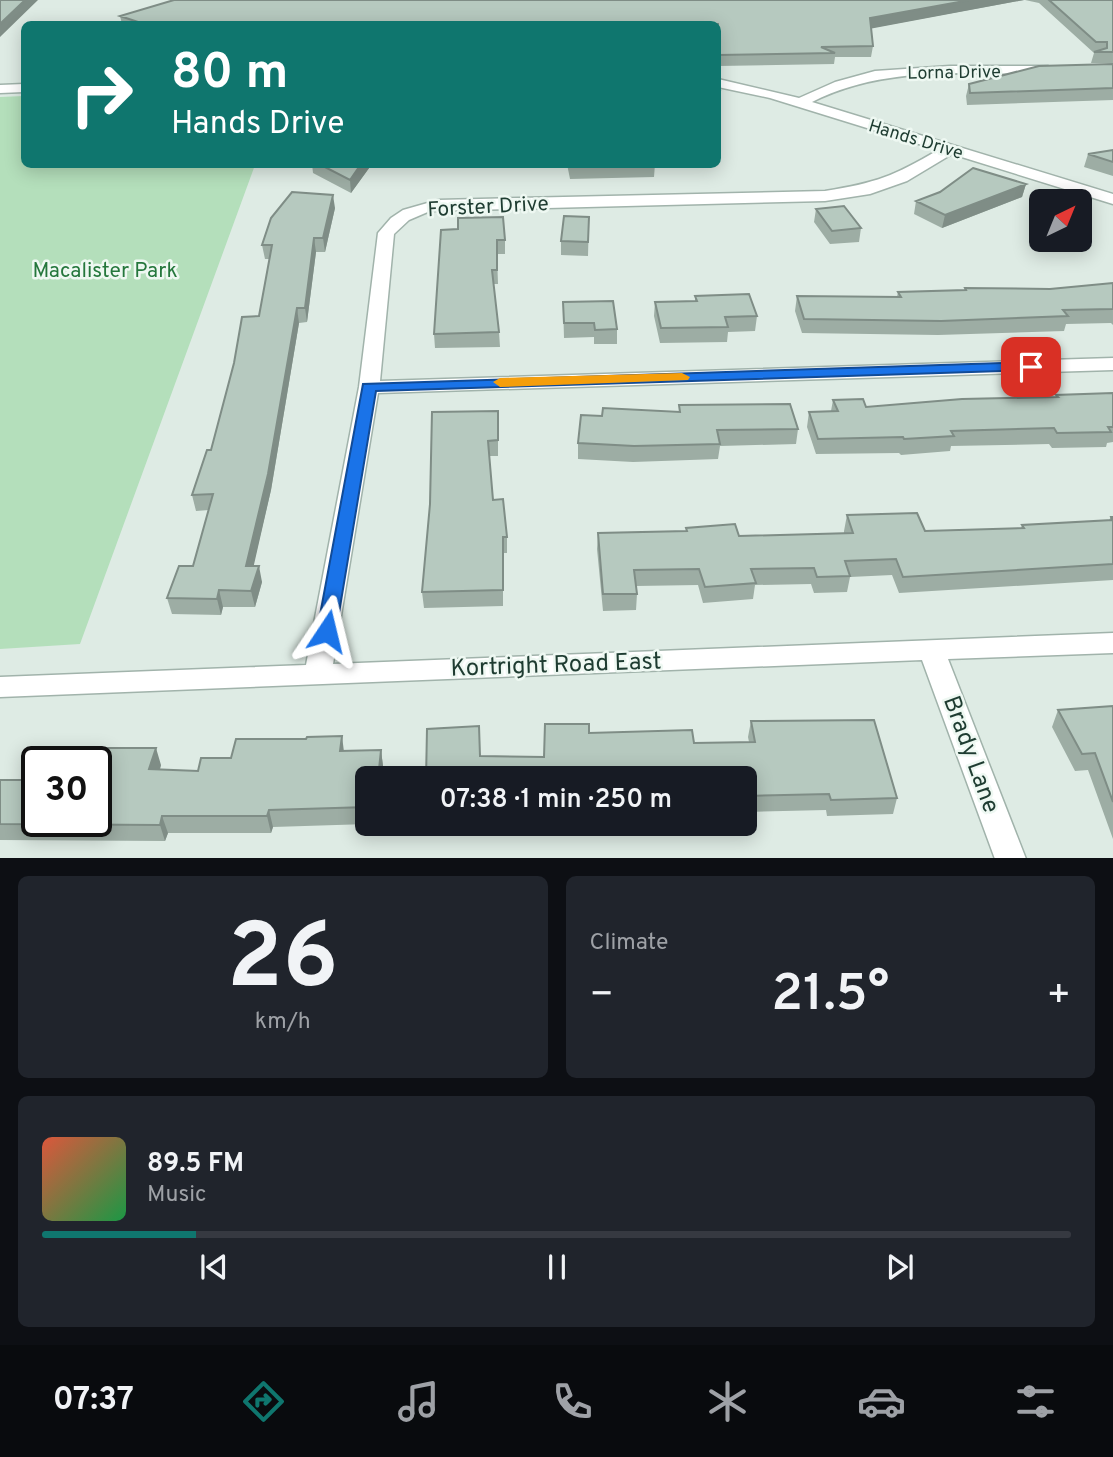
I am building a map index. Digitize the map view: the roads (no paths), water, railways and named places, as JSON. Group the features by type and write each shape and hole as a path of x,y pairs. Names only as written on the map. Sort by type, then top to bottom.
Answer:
{"street":[{"name":"Lorna Drive","path":"800,103 852,80 887,74 1059,70"},
{"name":"Hands Drive","path":"721,84 800,103 1113,199"},
{"path":"0,89 21,88"},
{"name":"Forster Drive","path":"318,673 369,387 386,233 396,219 415,210 438,205 825,196 870,189 902,178 950,149"},
{"path":"369,387 1113,364"},
{"name":"Kortright Road East","path":"0,687 1113,643"},
{"name":"Brady Lane","path":"932,651 1011,858"}],"park label":[{"name":"Macalister Park","path":"105,270"}]}
